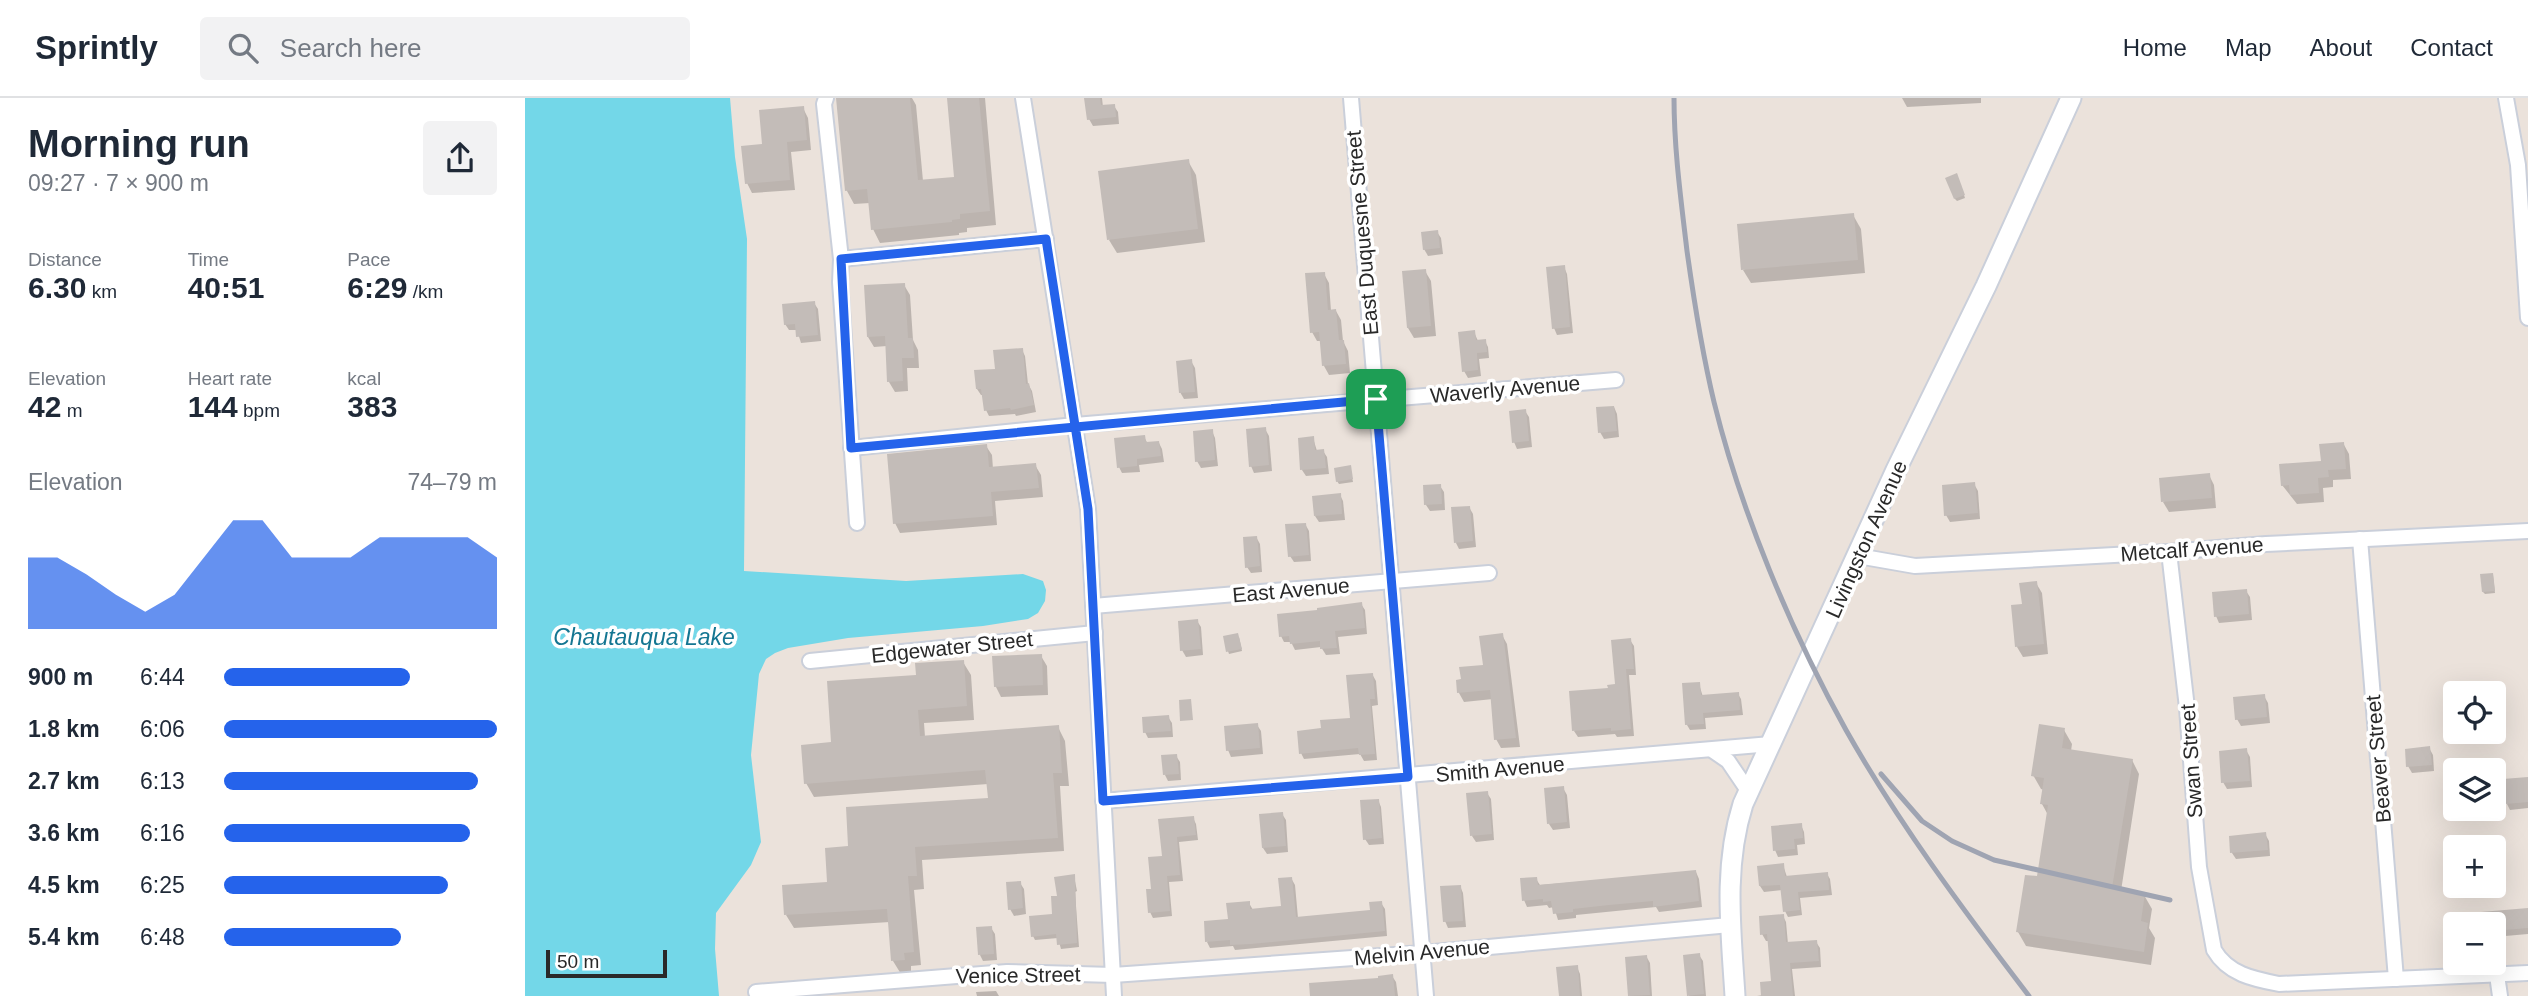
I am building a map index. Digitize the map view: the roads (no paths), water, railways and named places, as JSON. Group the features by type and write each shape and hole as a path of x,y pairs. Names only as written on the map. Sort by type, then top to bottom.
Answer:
{"street":[{"path":"826,98 824,104 841,259 857,523"},
{"path":"1023,98 1088,509 1114,996"},
{"name":"East Duquesne Street","path":"1351,98 1426,996"},
{"name":"Livingston Avenue","path":"1735,996 1728,894 1734,833 1749,792 1896,470 1986,286 2071,98"},
{"path":"2506,98 2518,164 2528,318"},
{"path":"841,259 1046,239"},
{"name":"Waverly Avenue","path":"851,448 1075,425 1616,380"},
{"name":"Metcalf Avenue","path":"1857,556 1915,566 2528,531"},
{"name":"Beaver Street","path":"2360,539 2396,979"},
{"name":"Swan Street","path":"2169,552 2187,708 2199,867 2214,950 2226,966 2249,978 2279,984 2396,979"},
{"name":"East Avenue","path":"1093,606 1489,573"},
{"name":"Edgewater Street","path":"810,661 1095,633"},
{"name":"Smith Avenue","path":"1103,801 1771,744"},
{"path":"1712,750 1728,761 1749,792"},
{"name":"Melvin Avenue","path":"1113,975 1423,953 1730,925"},
{"name":"Venice Street","path":"756,992 1007,972 1113,975"},
{"path":"2506,974 2528,973"},
{"path":"2396,979 2497,975 2500,996"}],"water":[{"name":"Chautauqua Lake","path":"525,98 730,98 747,239 744,571 906,581 1023,574 1043,581 1046,590 1045,601 1038,613 1028,619 983,626 848,638 788,648 766,659 759,674 751,755 761,842 751,865 716,913 715,949 719,996 525,996"}],"railway":[{"path":"1674,98 1682,213 1706,364 1725,444 1769,570 1806,652 1866,765 1933,866 2029,996"},
{"path":"1881,774 1922,821 1952,841 1994,860 2170,900"}]}
